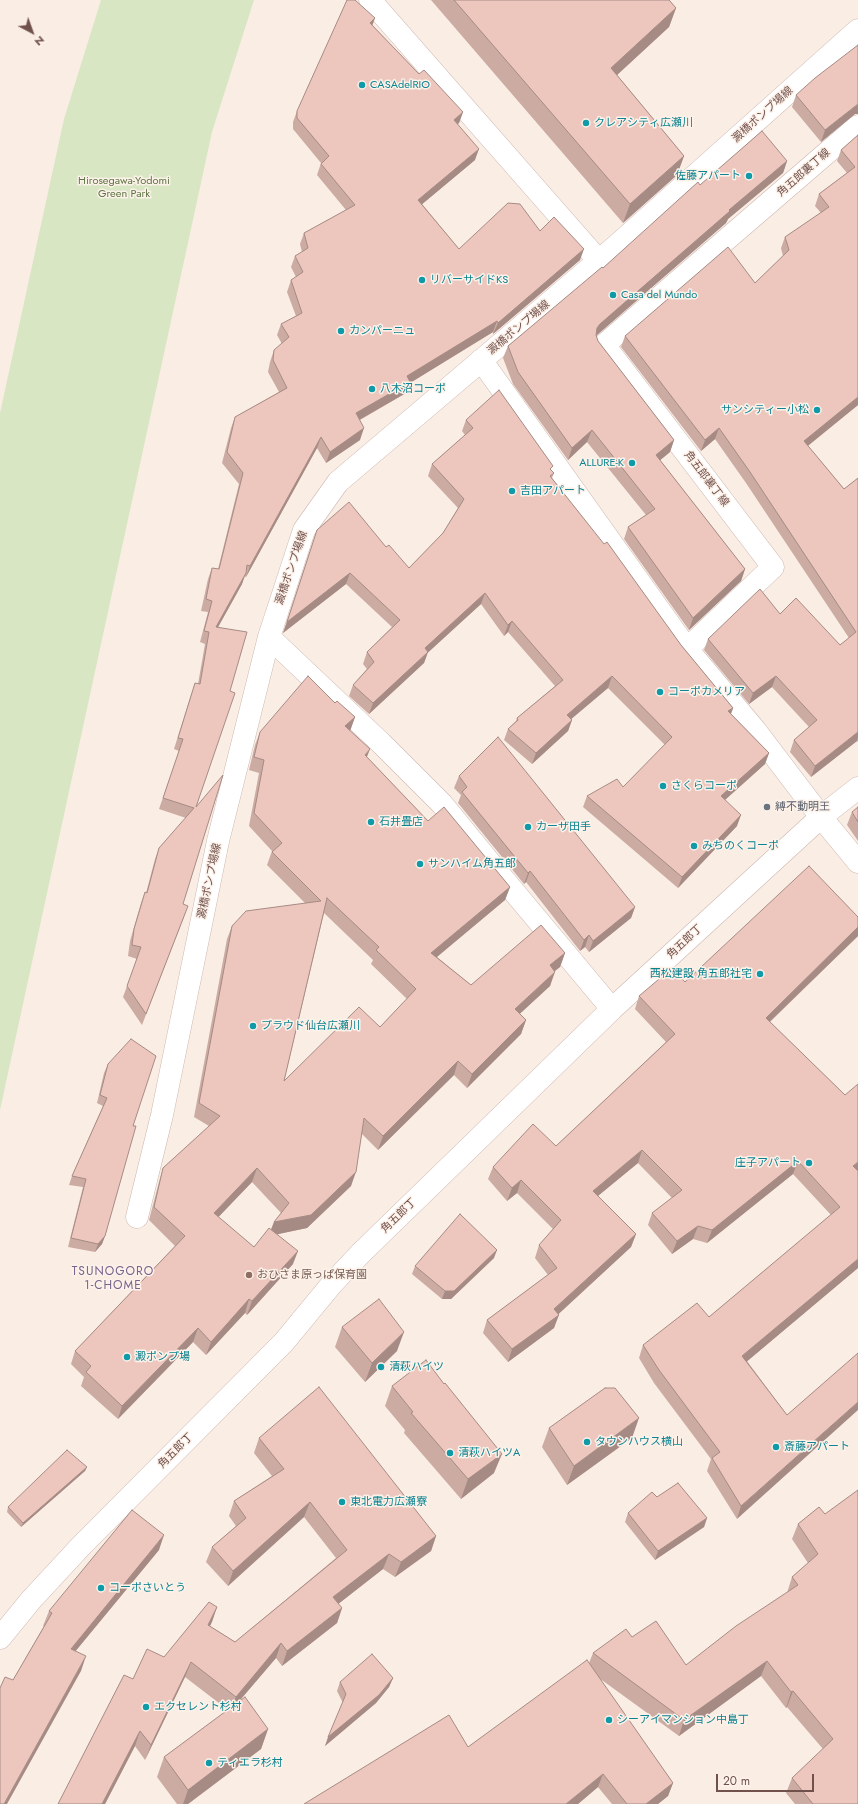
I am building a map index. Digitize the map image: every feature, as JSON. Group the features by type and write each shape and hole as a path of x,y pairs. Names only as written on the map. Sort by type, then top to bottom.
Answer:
{"street":[{"path":"370,0 599,261"},
{"name":"澱橋ポンプ場線","path":"137,1217 162,1115 218,841 269,637 304,530 338,482 599,261 858,30"},
{"name":"角五郎裏丁線","path":"687,649 773,568 604,344 858,126"},
{"path":"481,360 687,649 755,730 821,817 858,862"},
{"path":"269,637 381,743 442,804 495,870 612,1009"},
{"name":"角五郎丁","path":"0,1638 31,1600 81,1546 284,1342 331,1285 360,1254 612,1009 821,817 858,788"}],"green space":[{"name":"Hirosegawa-Yodomi Green Park","path":"101,0 254,0 212,132 0,1110 0,413 64,119"}],"building":[{"path":"347,0 355,0 375,18 370,23 419,74 424,70 463,112 454,120 479,149 418,200 459,249 508,203 520,204 540,231 554,217 584,249 498,323 497,321 407,376 410,382 356,413 364,428 330,452 321,437 250,566 247,565 246,573 216,627 247,632 230,691 235,693 196,807 223,775 183,904 188,906 146,1014 127,986 141,947 132,945 134,929 145,892 147,893 159,848 194,808 163,798 183,739 178,738 195,683 200,684 209,632 204,631 212,601 206,599 212,568 219,569 243,473 227,452 235,417 287,388 273,360 274,350 289,337 281,324 302,313 291,280 303,272 295,256 308,248 304,233 355,205 321,164 329,156 297,118 297,111"},
{"name":"クレアシティ広瀬川","path":"454,0 669,0 676,8 611,68 684,156 630,204"},
{"path":"858,45 858,104 825,130 796,95 815,78"},
{"path":"762,131 787,161 600,324 597,328 596,335 598,341 674,440 656,455 745,569 693,618 628,527 655,509 592,430 572,448 518,372 508,346 602,267 603,268 698,182 700,185"},
{"path":"858,135 858,397 804,441 844,489 858,478 858,732 815,766 794,740 817,720 776,676 753,693 708,639 760,589 780,614 796,598 840,645 856,632 750,472 719,428 705,440 625,336 728,247 755,283 789,250 785,237 829,207 819,194 855,167 841,150"},
{"path":"499,390 553,466 550,469 554,473 550,476 604,544 607,542 681,645 733,708 728,711 769,753 721,796 741,815 682,877 587,796 617,779 623,787 672,737 612,676 567,715 572,720 536,753 508,729 518,720 517,718 563,680 512,621 508,625 485,593 425,648 428,652 373,703 353,685 374,662 367,652 400,620 350,573 287,622 317,530 349,502 386,547 389,545 409,568 443,533 464,499 432,464 473,428 466,420"},
{"path":"308,676 335,703 337,701 355,717 345,726 370,749 365,755 428,821 444,807 510,887 431,953 471,985 541,925 565,953 550,965 555,972 515,1009 526,1020 472,1074 458,1061 383,1136 364,1118 356,1172 311,1215 274,1222 289,1203 257,1168 214,1213 254,1247 269,1228 298,1251 252,1301 249,1299 211,1342 198,1328 122,1406 86,1372 91,1366 75,1351 185,1236 154,1207 163,1168 220,1116 199,1103 232,926 246,911 321,901 272,852 282,843 254,813 264,760 254,757 260,732","holes":["327,898 379,947 376,950 416,989 380,1027 359,1007 284,1081"]},
{"path":"498,737 635,907 593,941 589,935 584,940 530,871 528,873 462,792 467,787 459,776"},
{"path":"858,807 858,822 852,812"},
{"path":"809,866 858,917 858,927 766,1018 845,1095 858,1084 858,1162 853,1166 858,1171 858,1259 742,1356 787,1415 858,1353 858,1402 741,1506 712,1458 720,1452 659,1370 643,1345 697,1303 709,1317 840,1207 798,1161 712,1230 698,1226 677,1241 652,1213 682,1190 642,1150 593,1191 636,1234 554,1309 559,1315 512,1349 487,1320 557,1268 539,1245 561,1220 521,1180 512,1188 493,1167 533,1124 556,1146 675,1034 639,996 672,968 685,982"},
{"path":"131,1039 156,1056 133,1126 136,1126 105,1236 98,1244 71,1238 86,1179 72,1176 107,1098 100,1095 108,1064"},
{"path":"460,1214 497,1250 454,1291 445,1291 415,1266"},
{"path":"379,1299 404,1332 372,1363 342,1327"},
{"path":"426,1360 502,1454 468,1479 411,1413 413,1412 392,1386"},
{"path":"319,1387 436,1536 401,1562 389,1554 333,1597 342,1608 287,1651 281,1643 236,1697 191,1662 151,1745 140,1731 102,1804 58,1804 124,1675 133,1679 147,1649 164,1657 209,1602 217,1607 208,1625 235,1642 347,1550 310,1502 233,1571 212,1547 246,1518 234,1501 284,1469 259,1438"},
{"path":"605,1388 615,1388 639,1418 574,1466 549,1428"},
{"path":"67,1450 87,1467 23,1523 8,1507"},
{"path":"678,1483 707,1518 658,1551 628,1513 652,1492 657,1497"},
{"path":"858,1490 858,1804 813,1804 792,1778 833,1739 793,1691 791,1692 767,1661 684,1720 593,1653 626,1629 632,1637 656,1621 686,1665 736,1626 798,1585 792,1577 818,1554 798,1524 819,1507 825,1514"},
{"path":"132,1510 164,1535 71,1649 86,1656 4,1804 0,1804 0,1688 5,1677 13,1680 52,1613 49,1611"},
{"path":"372,1654 393,1678 379,1695 328,1737 346,1694 340,1682"},
{"path":"587,1660 673,1783 646,1804 627,1804 603,1774 566,1804 304,1804 449,1715 468,1747"},
{"path":"245,1697 268,1729 188,1790 164,1757"}],"place":[{"name":"CASAdelRIO","path":"362,85"},
{"name":"クレアシティ広瀬川","path":"586,123"},
{"name":"佐藤アパート","path":"749,176"},
{"name":"リバーサイドKS","path":"422,280"},
{"name":"Casa del Mundo","path":"613,295"},
{"name":"カンパーニュ","path":"341,331"},
{"name":"八木沼コーポ","path":"372,389"},
{"name":"サンシティー小松","path":"817,410"},
{"name":"ALLURE-K","path":"632,463"},
{"name":"吉田アパート","path":"512,491"},
{"name":"コーポカメリア","path":"660,692"},
{"name":"さくらコーポ","path":"663,786"},
{"name":"縛不動明王","path":"767,807"},
{"name":"石井畳店","path":"371,822"},
{"name":"カーザ田手","path":"528,827"},
{"name":"みちのくコーポ","path":"694,846"},
{"name":"サンハイム角五郎","path":"420,864"},
{"name":"西松建設 角五郎社宅","path":"760,974"},
{"name":"プラウド仙台広瀬川","path":"253,1026"},
{"name":"庄子アパート","path":"809,1163"},
{"name":"おひさま原っぱ保育園","path":"249,1275"},
{"name":"澱ポンプ場","path":"127,1357"},
{"name":"清萩ハイツ","path":"381,1367"},
{"name":"タウンハウス横山","path":"587,1442"},
{"name":"斎藤アパート","path":"776,1447"},
{"name":"清萩ハイツA","path":"450,1453"},
{"name":"東北電力広瀬寮","path":"342,1502"},
{"name":"コーポさいとう","path":"101,1588"},
{"name":"エクセレント杉村","path":"146,1707"},
{"name":"シーアイマンション中島丁","path":"609,1720"},
{"name":"ティエラ杉村","path":"209,1763"}],"district":[{"name":"TSUNOGORO 1-CHOME","path":"113,1279"}]}
